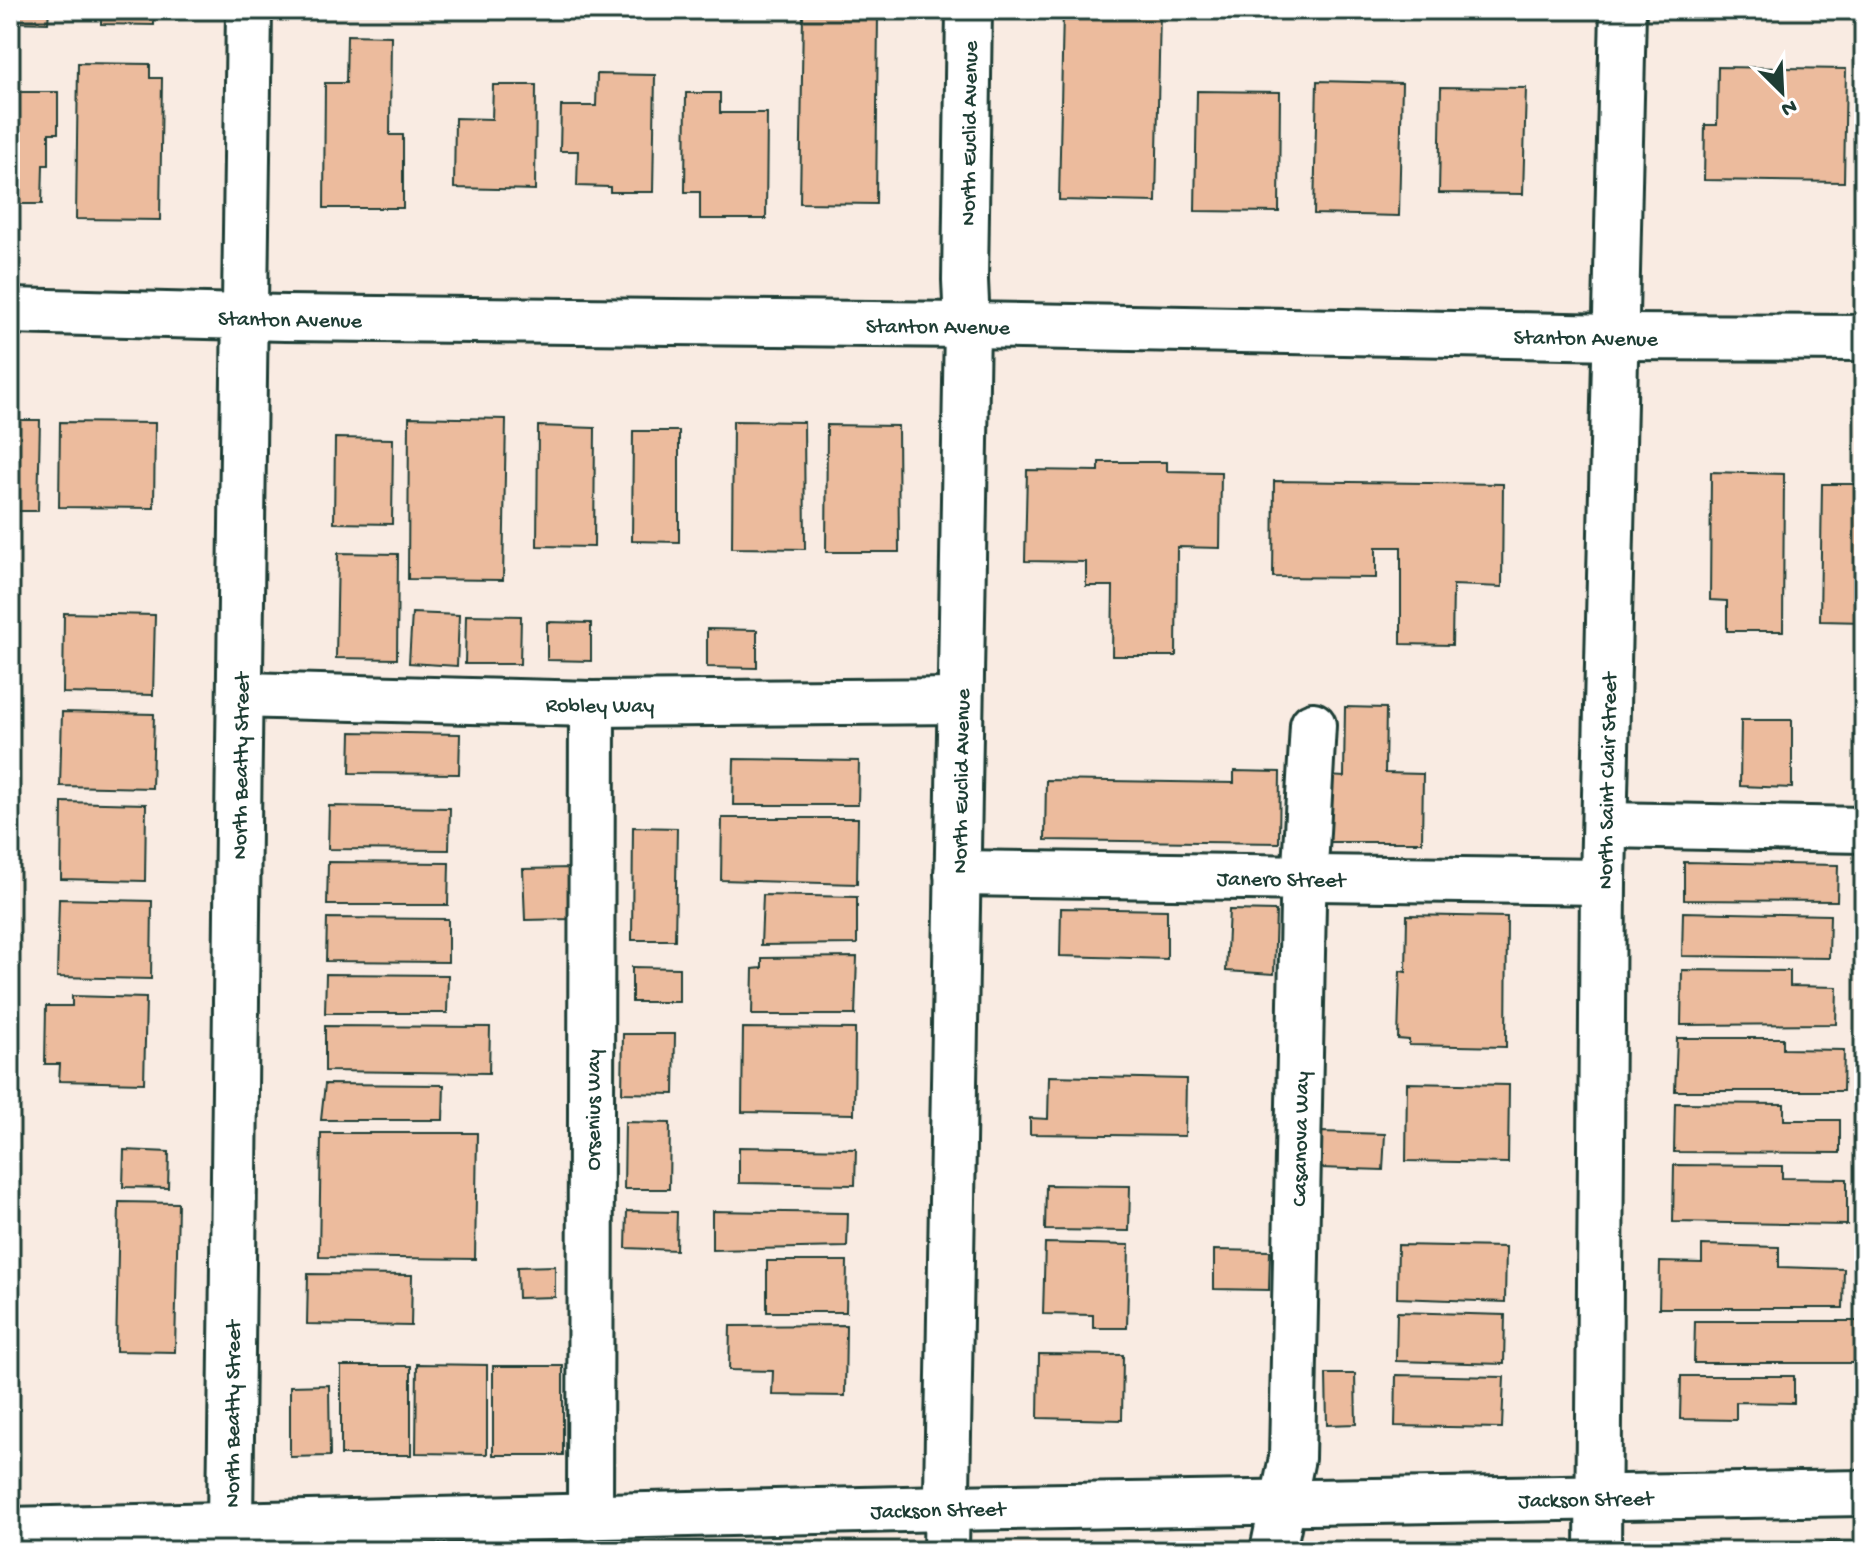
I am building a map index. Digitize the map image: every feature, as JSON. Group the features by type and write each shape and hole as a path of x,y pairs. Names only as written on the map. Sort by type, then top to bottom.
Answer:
{"street":[{"name":"North Beatty Street","path":"230,1524 249,10"},
{"name":"North Euclid Avenue","path":"946,1551 967,325 969,10"},
{"name":"North Saint Clair Street","path":"1598,1551 1603,882 1623,10"},
{"name":"Stanton Avenue","path":"10,311 1617,337 1864,338"},
{"name":"Robley Way","path":"240,695 592,704 960,701"},
{"name":"Orsenius Way","path":"590,1518 592,704"},
{"name":"Casanova Way","path":"1273,1551 1292,1458 1304,878 1313,725"},
{"path":"1606,825 1864,830"},
{"name":"Janero Street","path":"957,873 1603,882"},
{"name":"Jackson Street","path":"10,1530 1598,1495 1864,1493"}],"building":[{"path":"10,10 49,10 48,23 10,22"},
{"path":"101,10 154,10 154,25 101,24"},
{"path":"1063,10 1160,10 1156,202 1059,200"},
{"path":"803,14 878,15 876,204 800,203"},
{"path":"347,35 391,36 390,135 403,135 403,208 324,208 325,83 346,83"},
{"path":"78,63 150,64 150,78 162,78 160,220 76,219"},
{"path":"1718,67 1846,69 1844,182 1704,180 1705,125 1717,125"},
{"path":"597,74 655,75 653,192 610,192 610,187 577,186 578,151 560,151 561,106 596,106"},
{"path":"1317,81 1402,83 1399,216 1314,214"},
{"path":"493,85 536,85 535,190 454,188 455,118 492,119"},
{"path":"1441,87 1526,88 1523,194 1439,193"},
{"path":"1197,91 1280,92 1279,212 1195,211"},
{"path":"10,92 58,92 58,133 49,133 49,165 43,165 42,204 10,204"},
{"path":"686,93 720,93 720,113 767,113 766,219 700,219 700,192 685,192"},
{"path":"409,417 506,419 503,580 408,579"},
{"path":"10,420 40,420 38,511 10,511"},
{"path":"733,421 804,422 805,549 732,548"},
{"path":"60,422 155,423 154,508 59,507"},
{"path":"827,425 898,426 899,552 826,552"},
{"path":"538,426 595,428 594,547 537,546"},
{"path":"633,431 679,431 679,542 632,541"},
{"path":"335,438 393,439 392,524 334,523"},
{"path":"1099,462 1167,462 1167,471 1221,472 1220,548 1177,547 1176,656 1112,656 1113,586 1086,586 1086,562 1025,561 1027,470 1099,471"},
{"path":"1711,472 1784,474 1783,631 1727,631 1727,601 1710,600"},
{"path":"1274,481 1503,484 1502,587 1453,585 1452,645 1401,644 1401,547 1376,547 1376,578 1273,577"},
{"path":"1822,484 1864,484 1864,622 1820,621"},
{"path":"338,553 398,554 397,659 336,658"},
{"path":"64,613 155,615 153,695 63,693"},
{"path":"412,613 459,615 457,666 409,663"},
{"path":"466,615 521,616 520,664 465,664"},
{"path":"547,622 591,623 591,661 547,660"},
{"path":"707,629 757,630 757,668 707,667"},
{"path":"1345,707 1386,708 1385,773 1423,774 1422,842 1328,842 1329,776 1344,777"},
{"path":"62,712 154,714 152,788 60,786"},
{"path":"1741,720 1792,720 1792,788 1740,786"},
{"path":"351,732 460,734 459,774 350,773"},
{"path":"734,759 859,761 858,805 733,805"},
{"path":"1234,771 1280,772 1279,843 1045,840 1046,780 1234,783"},
{"path":"62,802 146,804 145,881 61,879"},
{"path":"329,806 450,808 449,850 328,849"},
{"path":"722,818 858,818 857,884 721,880"},
{"path":"633,827 677,828 675,940 632,940"},
{"path":"328,862 449,863 448,905 327,905"},
{"path":"1684,862 1838,865 1837,901 1684,900"},
{"path":"570,868 571,919 525,920 523,869"},
{"path":"763,895 857,897 857,944 761,945"},
{"path":"59,899 152,901 151,979 57,977"},
{"path":"1061,908 1167,910 1167,959 1060,956"},
{"path":"1229,910 1276,911 1274,974 1226,971"},
{"path":"1683,912 1830,915 1829,958 1682,956"},
{"path":"1407,915 1507,917 1506,1047 1409,1045 1409,1040 1398,1039 1400,971 1406,972"},
{"path":"327,918 448,919 448,962 326,961"},
{"path":"857,957 855,1015 752,1015 753,969 762,968 762,958"},
{"path":"632,967 679,968 679,1002 632,1002"},
{"path":"1682,970 1790,971 1790,986 1837,987 1836,1024 1681,1025"},
{"path":"326,974 448,975 447,1013 325,1013"},
{"path":"72,996 146,998 144,1083 59,1081 60,1064 45,1064 46,1006 72,1006"},
{"path":"325,1026 490,1027 489,1073 325,1071"},
{"path":"743,1028 855,1029 854,1114 742,1112"},
{"path":"623,1034 675,1034 674,1094 622,1093"},
{"path":"1677,1038 1783,1038 1783,1049 1844,1050 1843,1091 1675,1091"},
{"path":"1049,1076 1186,1079 1185,1136 1030,1134 1030,1118 1048,1119"},
{"path":"1407,1083 1509,1085 1508,1163 1406,1161"},
{"path":"325,1084 444,1085 443,1120 321,1120"},
{"path":"1675,1103 1784,1104 1784,1120 1840,1120 1840,1153 1674,1152"},
{"path":"625,1122 670,1123 669,1189 624,1189"},
{"path":"1321,1132 1385,1134 1383,1170 1320,1168"},
{"path":"321,1133 477,1133 475,1259 319,1257"},
{"path":"739,1147 856,1149 855,1185 739,1183"},
{"path":"124,1150 169,1152 168,1188 123,1187"},
{"path":"1674,1165 1782,1166 1782,1178 1847,1179 1847,1225 1673,1222"},
{"path":"1046,1185 1130,1186 1129,1231 1045,1230"},
{"path":"119,1202 178,1203 175,1352 116,1351"},
{"path":"627,1211 677,1212 676,1250 626,1248"},
{"path":"712,1211 848,1213 847,1247 712,1250"},
{"path":"1045,1243 1129,1245 1127,1328 1093,1328 1093,1315 1043,1314"},
{"path":"1398,1245 1506,1247 1505,1302 1397,1298"},
{"path":"1702,1245 1779,1247 1779,1267 1844,1269 1843,1308 1659,1308 1660,1262 1702,1263"},
{"path":"1214,1250 1270,1251 1269,1290 1214,1289"},
{"path":"767,1261 847,1261 846,1312 767,1312"},
{"path":"555,1266 555,1297 518,1298 517,1267"},
{"path":"308,1274 412,1275 411,1326 307,1324"},
{"path":"1397,1312 1505,1315 1504,1364 1396,1361"},
{"path":"1695,1321 1864,1321 1864,1363 1694,1363"},
{"path":"846,1325 845,1396 772,1395 773,1371 729,1370 730,1326"},
{"path":"1039,1354 1123,1355 1122,1420 1038,1418"},
{"path":"417,1364 487,1365 487,1454 416,1453"},
{"path":"341,1366 411,1366 411,1455 341,1455"},
{"path":"493,1366 563,1366 563,1455 493,1455"},
{"path":"1326,1374 1355,1374 1356,1424 1327,1425"},
{"path":"1396,1375 1504,1377 1502,1428 1395,1426"},
{"path":"1681,1376 1794,1376 1794,1403 1736,1402 1736,1420 1680,1419"},
{"path":"329,1385 330,1456 290,1457 290,1386"},
{"path":"1820,1542 1864,1543 1864,1551 1820,1551"},
{"path":"1676,1545 1790,1547 1790,1551 1676,1551"},
{"path":"1389,1548 1482,1549 1482,1551 1389,1551"}]}
